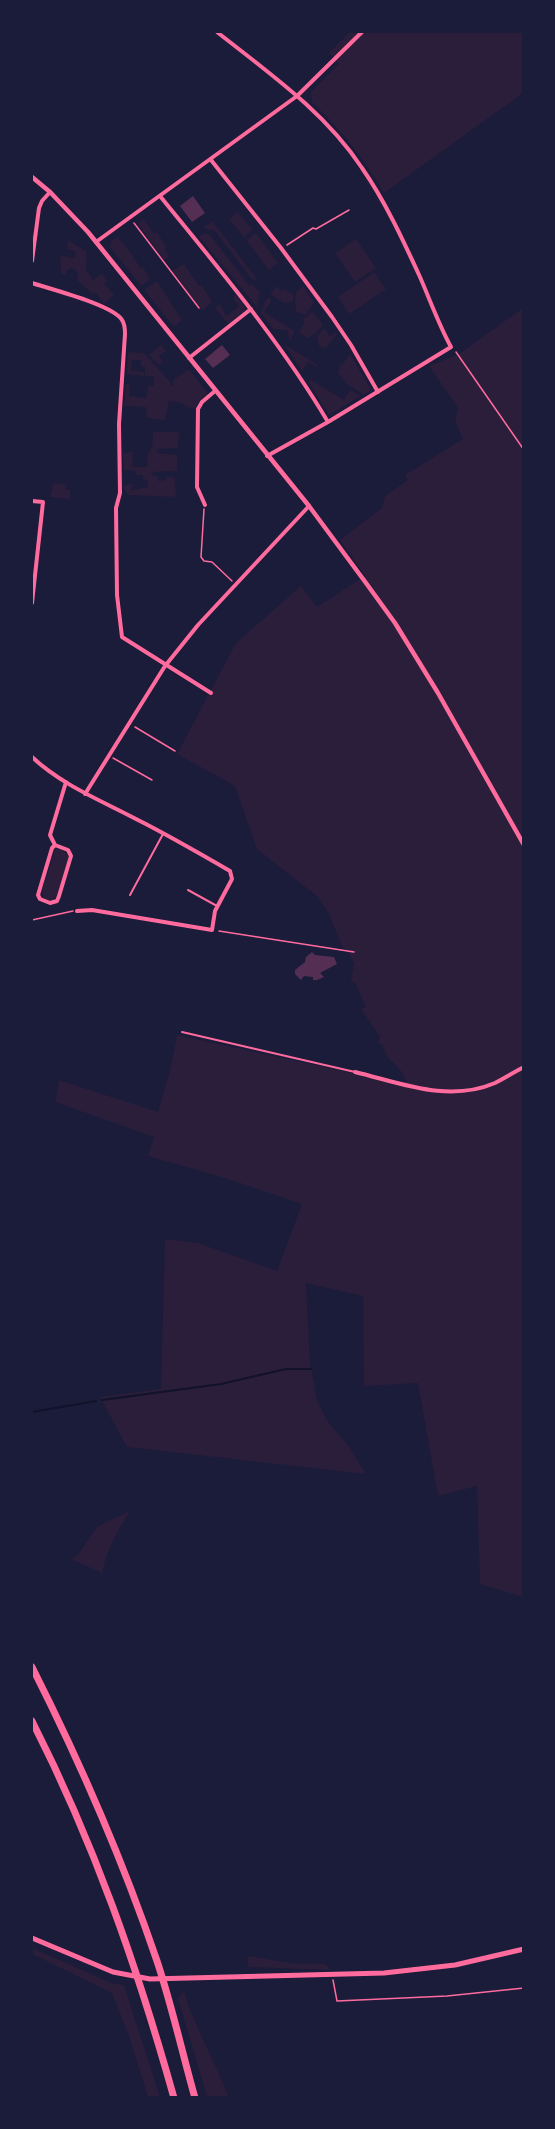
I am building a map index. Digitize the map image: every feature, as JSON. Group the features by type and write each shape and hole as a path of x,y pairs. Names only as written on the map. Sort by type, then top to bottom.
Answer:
{"highway":[{"path":"32,1667 63,1728 118,1857 157,1962 195,2097"},
{"path":"32,1721 75,1812 109,1893 149,2007 174,2097"}],"main road":[{"path":"32,1938 113,1971 150,1978 183,1979 384,1972 455,1965 524,1949"}],"street":[{"path":"217,32 297,96 336,134 364,170 398,231 451,347 328,422 267,456"},
{"path":"96,242 297,96 362,32"},
{"path":"211,160 281,248 344,334 378,392"},
{"path":"32,177 68,210 96,242 309,506 395,623 438,693 524,845"},
{"path":"32,261 39,208 50,192"},
{"path":"160,196 251,309 296,370 328,422"},
{"path":"32,284 97,305 117,315 124,324 119,424 120,491 116,508 117,595 122,637 211,693"},
{"path":"189,358 251,309"},
{"path":"205,505 197,487 198,410 202,402 215,391"},
{"path":"32,501 43,502 32,603"},
{"path":"85,794 165,666 198,625 309,506"},
{"path":"32,757 85,794 163,833 230,871 232,879 218,906 212,930 92,910 77,911"},
{"path":"55,844 38,895 42,901 50,903 57,901 71,856 68,850 55,844 50,835 66,782"},
{"path":"355,1072 422,1090 454,1092 495,1083 524,1067"}],"lane":[{"path":"130,895 163,833"},
{"path":"188,890 218,906"},
{"path":"182,1032 355,1072"}],"path":[{"path":"281,248 313,228 316,229 349,210"},
{"path":"130,218 199,308"},
{"path":"451,347 524,450"},
{"path":"205,505 201,557 204,561 212,562 236,584"},
{"path":"128,724 175,751"},
{"path":"109,756 152,780"},
{"path":"32,920 77,911"},
{"path":"212,930 354,952"},
{"path":"334,1984 337,2001 447,1996 524,1988"}],"shaded area":[{"path":"350,32 523,32 523,93 384,193 351,145 312,102 311,92 339,64 329,53"},
{"path":"238,212 253,230 244,237 229,219"},
{"path":"143,218 154,234 157,232 166,247 169,257 164,260 138,224"},
{"path":"212,221 257,281 251,278 215,231 203,228"},
{"path":"133,227 118,237 150,279 141,286 110,247 111,241"},
{"path":"256,233 278,263 269,270 246,240"},
{"path":"202,234 211,236 249,285 253,285 260,293 257,307 199,237"},
{"path":"356,239 376,268 355,282 335,253"},
{"path":"68,240 87,252 86,270 93,280 102,274 107,281 104,283 114,295 104,304 96,293 93,294 77,280 78,272 72,268 67,270 66,275 61,274 60,255 74,258 76,252 68,249"},
{"path":"184,264 199,286 202,285 212,302 202,311 172,271"},
{"path":"374,272 386,289 349,314 338,297"},
{"path":"157,281 182,320 174,327 144,290"},
{"path":"277,286 281,291 283,289 294,295 292,302 284,303 270,294"},
{"path":"303,286 314,302 306,315 296,312 296,292"},
{"path":"236,295 245,310 228,324 215,308 220,304 226,316 239,306 233,298"},
{"path":"269,297 272,300 264,312 295,331 289,342 288,330 273,329 261,313"},
{"path":"523,308 523,1597 480,1584 477,1486 438,1496 418,1383 364,1386 363,1296 306,1283 310,1363 317,1401 328,1422 347,1444 366,1474 127,1447 100,1397 161,1389 165,1239 198,1243 277,1271 302,1204 225,1178 148,1156 154,1137 55,1102 59,1080 158,1112 171,1067 177,1035 407,1085 402,1072 387,1056 383,1045 378,1043 380,1037 361,1009 366,1007 356,984 351,981 354,964 349,953 342,946 328,912 318,897 257,849 235,786 177,754 236,643 301,586 317,607 365,576 340,540 382,508 385,496 408,480 405,475 463,439 455,420 458,408 429,366 459,354"},
{"path":"312,311 323,325 315,334 307,338 299,332 305,322 302,319"},
{"path":"324,328 330,336 336,332 337,334 324,348 319,346 317,336"},
{"path":"284,344 318,365 317,367 308,362 302,371"},
{"path":"161,345 166,351 159,356 163,361 159,365 149,355"},
{"path":"128,352 144,353 173,386 173,380 189,369 207,394 199,401 195,409 182,403 169,401 165,420 147,418 146,407 124,406 126,384 130,384 129,396 146,398 148,386 154,386 154,377 145,376 145,367 141,367 141,360 132,360 131,371 144,372 144,376 127,374"},
{"path":"350,354 370,388 370,391 364,395 347,384 338,373 340,364 342,365"},
{"path":"311,380 344,400 350,390 361,396 329,415 308,381"},
{"path":"153,432 179,432 178,448 157,449 158,453 177,455 177,471 152,472 152,475 158,476 158,481 166,480 167,477 175,478 176,497 129,495 125,492 124,485 133,484 131,490 148,487 148,480 143,479 143,475 135,475 137,471 124,470 123,453 133,452 132,467 147,467"},
{"path":"53,483 66,484 65,489 70,490 70,499 50,497"},
{"path":"55,849 61,849 69,856 57,895 50,901 44,899 42,891"},
{"path":"129,1513 109,1549 102,1573 71,1559 78,1555 97,1527"},
{"path":"32,1948 112,1983 124,1985 160,2097 148,2097 129,2036 112,1993 32,1954"},
{"path":"248,1956 297,1964 325,1964 330,1968 329,1970 248,1967"},
{"path":"184,1991 189,2008 227,2092 227,2097 207,2097 178,1998"}],"building":[{"path":"193,196 205,213 192,222 180,206"},
{"path":"222,345 230,355 213,368 205,359"},
{"path":"312,952 315,955 334,957 337,964 320,973 324,977 313,980 313,977 304,976 301,980 295,974 295,970"}],"waterway":[{"path":"102,1400 221,1384 286,1369 311,1369"},
{"path":"32,1412 96,1401"}]}
